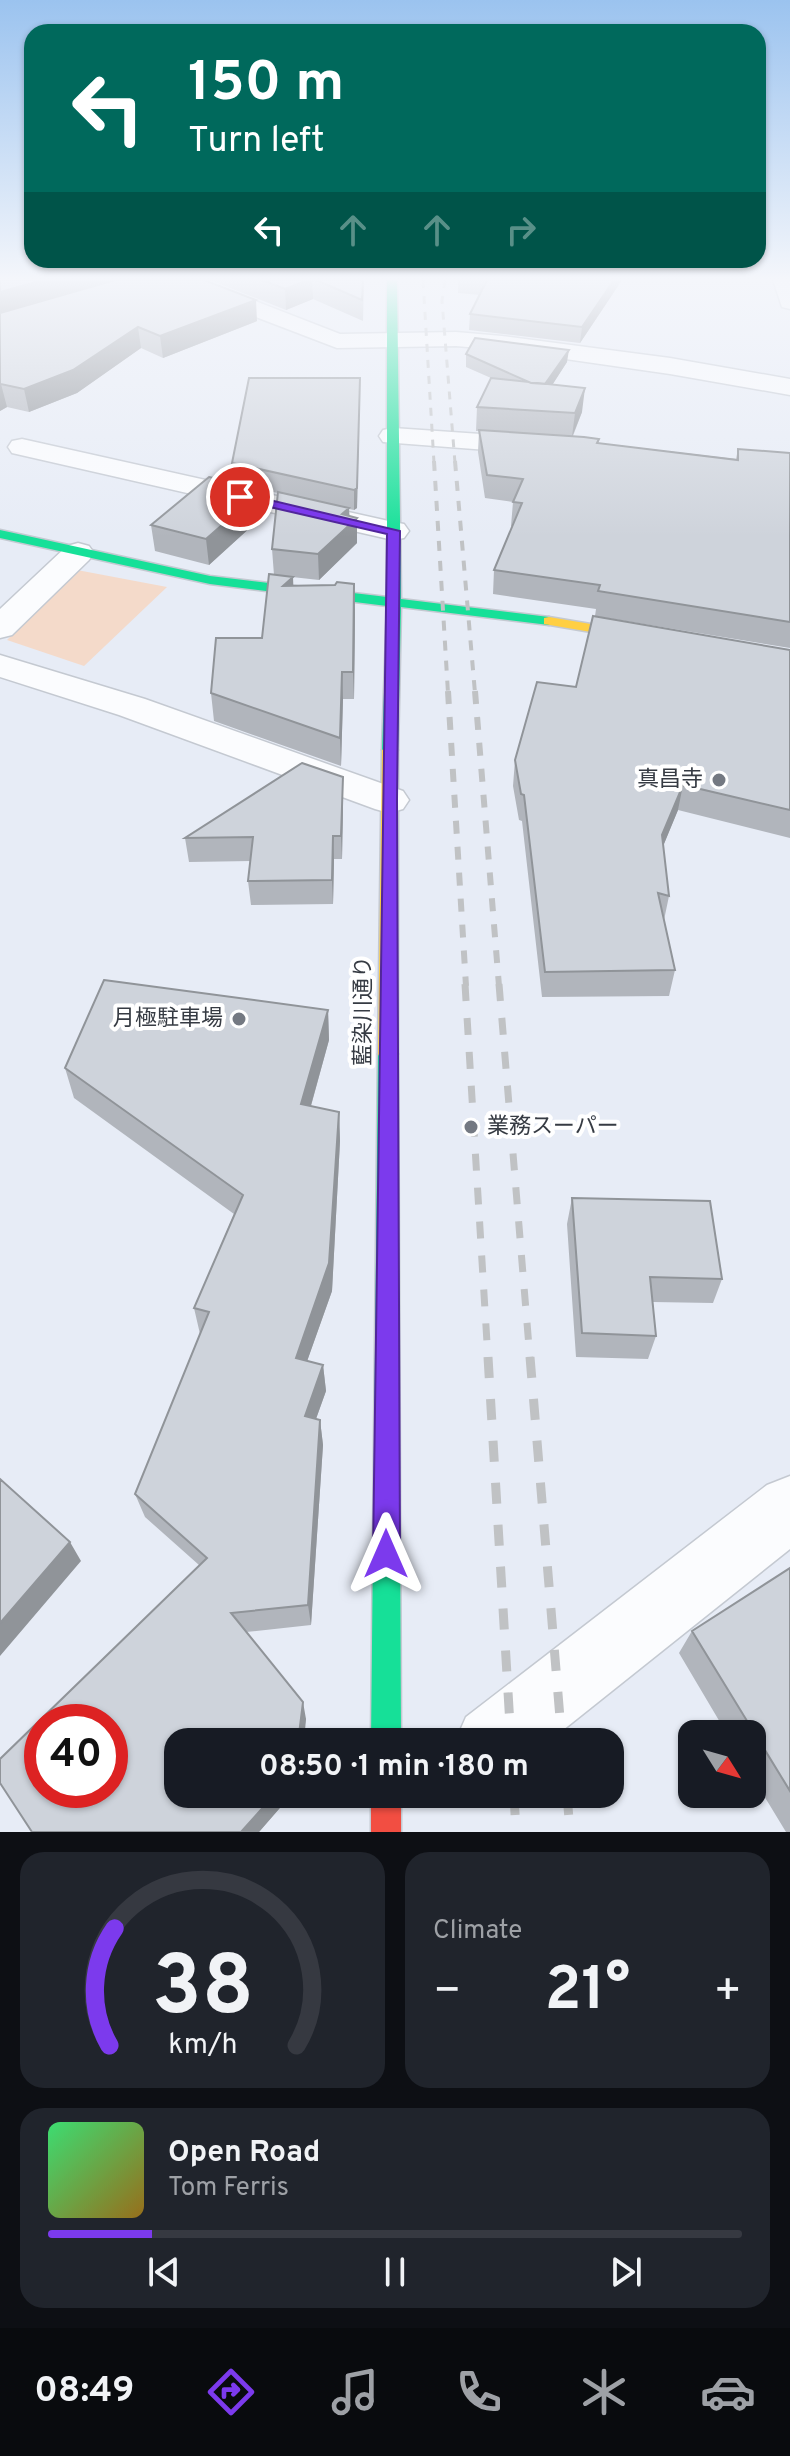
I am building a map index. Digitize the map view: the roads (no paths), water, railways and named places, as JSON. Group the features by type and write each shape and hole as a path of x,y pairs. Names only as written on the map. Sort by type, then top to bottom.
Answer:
{"street":[{"name":"藍染川通り","path":"386,1728 389,800 394,604 392,365"},
{"path":"666,365 790,387"},
{"path":"393,436 568,448"},
{"path":"22,447 393,531"},
{"path":"0,534 210,580 537,619 670,641"},
{"path":"0,628 78,553"},
{"path":"0,666 147,712 389,800"},
{"path":"509,1728 790,1508"}],"railway":[{"path":"428,365 434,463"},
{"path":"447,365 455,463"},
{"path":"434,461 448,693"},
{"path":"455,461 475,693"},
{"path":"448,691 466,986"},
{"path":"475,691 499,986"},
{"path":"465,984 488,1359"},
{"path":"499,984 530,1359"},
{"path":"488,1357 510,1728"},
{"path":"530,1357 561,1728"},
{"path":"515,1808 516,1832"},
{"path":"568,1808 570,1832"}],"place":[{"name":"真昌寺","path":"719,780"},
{"name":"月極駐車場","path":"239,1019"},
{"name":"業務スーパー","path":"471,1127"}]}
